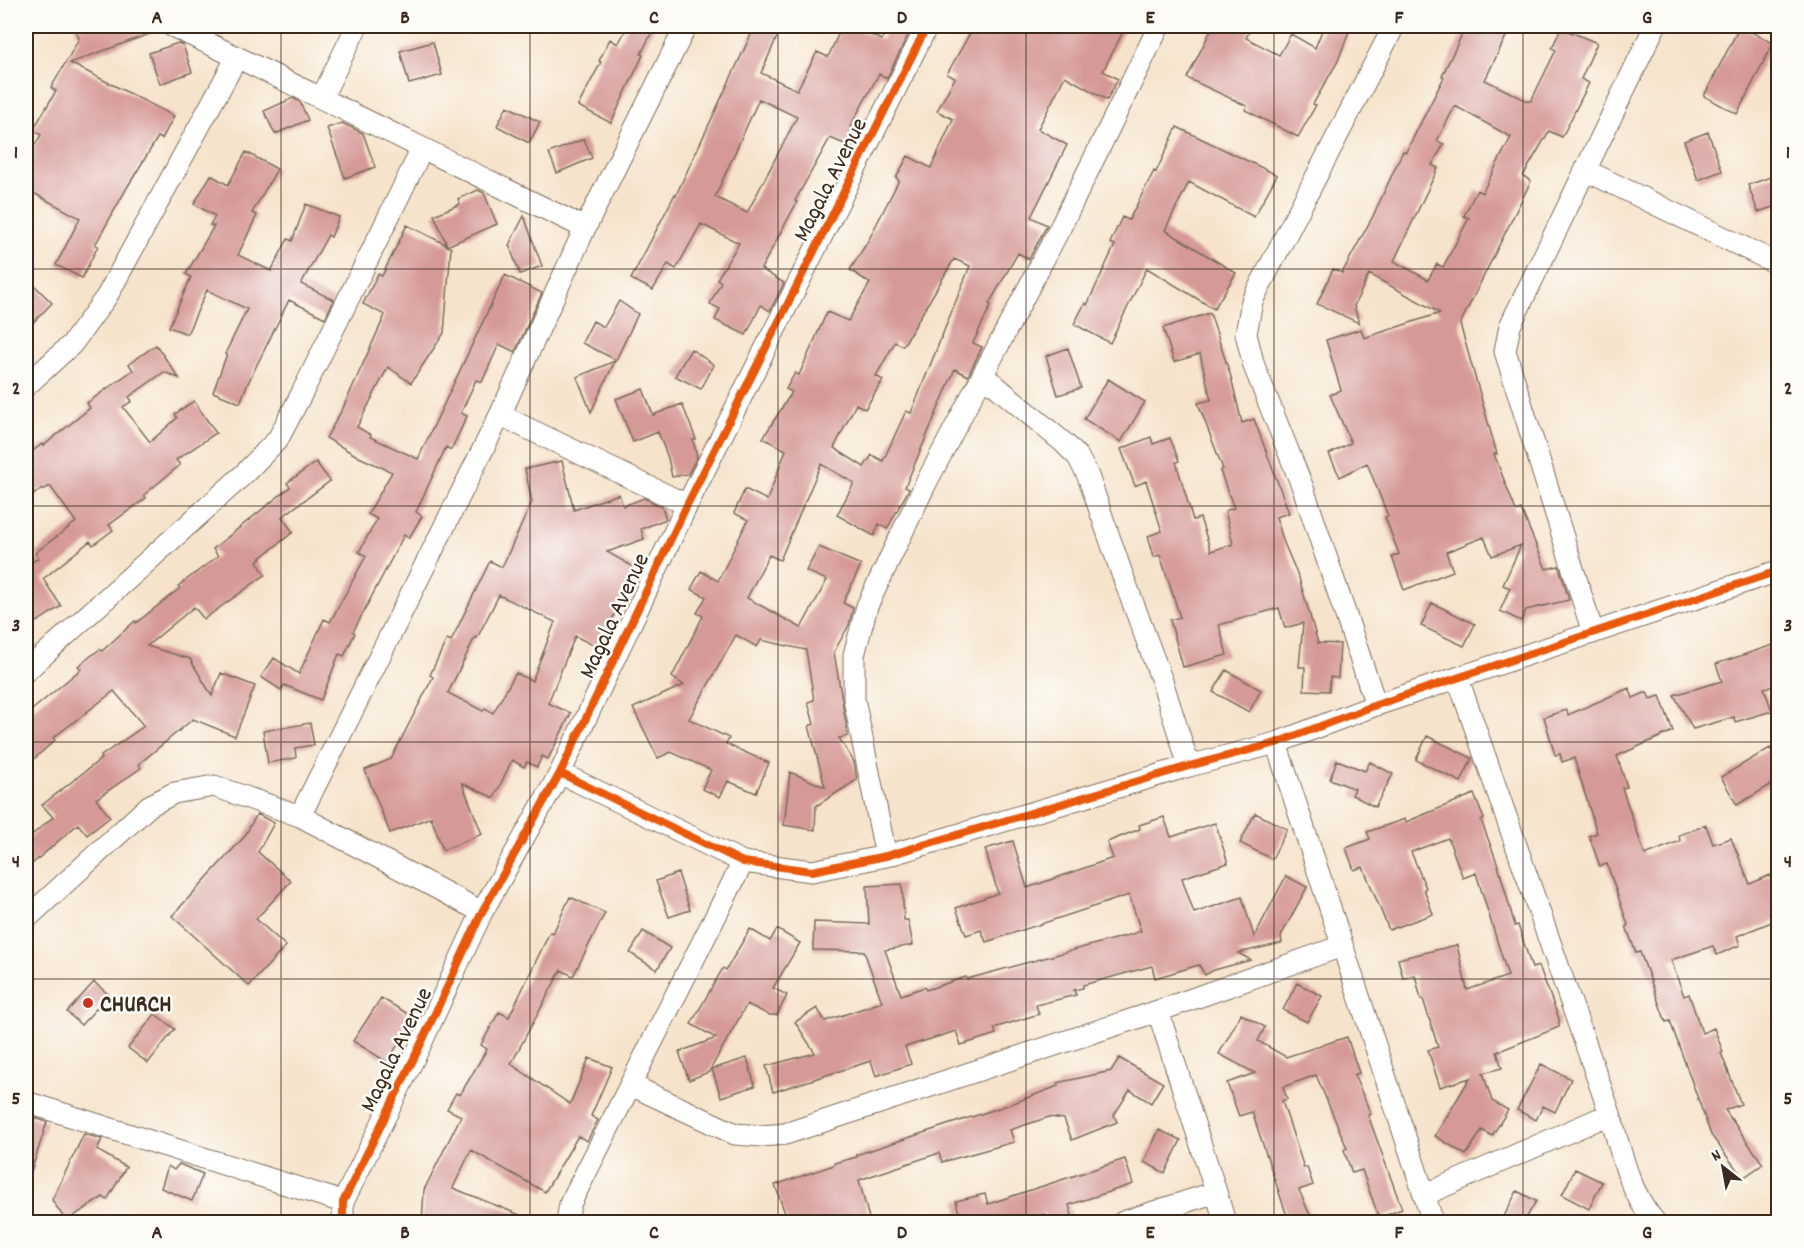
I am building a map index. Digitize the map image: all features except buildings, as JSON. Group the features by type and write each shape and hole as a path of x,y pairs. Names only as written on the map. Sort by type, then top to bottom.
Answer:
{"street":[{"path":"172,26 322,97 585,228"},
{"path":"322,97 357,26"},
{"path":"300,816 500,416 585,228 686,26"},
{"name":"Magala Avenue","path":"343,1212 482,912 560,773 687,505 927,26"},
{"path":"886,856 854,699 854,655 867,606 925,485 1061,226 1159,26"},
{"path":"1376,705 1303,488 1254,366 1246,334 1252,300 1394,26"},
{"path":"1593,633 1505,351 1510,326 1655,26"},
{"path":"26,386 72,345 107,296 237,57"},
{"path":"26,670 243,475 278,439 422,148"},
{"path":"1585,170 1779,264"},
{"path":"984,376 1064,443 1078,457 1088,476 1162,681 1189,766"},
{"path":"500,416 687,505"},
{"path":"560,773 743,862 812,871 886,856 1189,766 1276,743 1376,705 1779,571"},
{"path":"1458,679 1610,1114 1629,1178 1645,1210 1655,1222"},
{"path":"1276,743 1433,1222"},
{"path":"26,919 150,806 174,793 213,786 300,816 482,912"},
{"path":"567,1222 570,1204 743,862"},
{"path":"631,1085 735,1134 762,1136 785,1134 1158,1011 1342,946"},
{"path":"1158,1011 1225,1222"},
{"path":"26,1102 343,1212"},
{"path":"1424,1195 1610,1114"},
{"path":"1123,1222 1216,1191"}],"cycle path":[{"path":"343,1222 343,1202 419,1048 482,912 560,773 687,505 927,26"},
{"path":"560,773 743,862 812,871 886,856 1189,766 1276,743 1376,705 1778,571"}],"place":[{"name":"CHURCH","path":"88,1003"}]}
